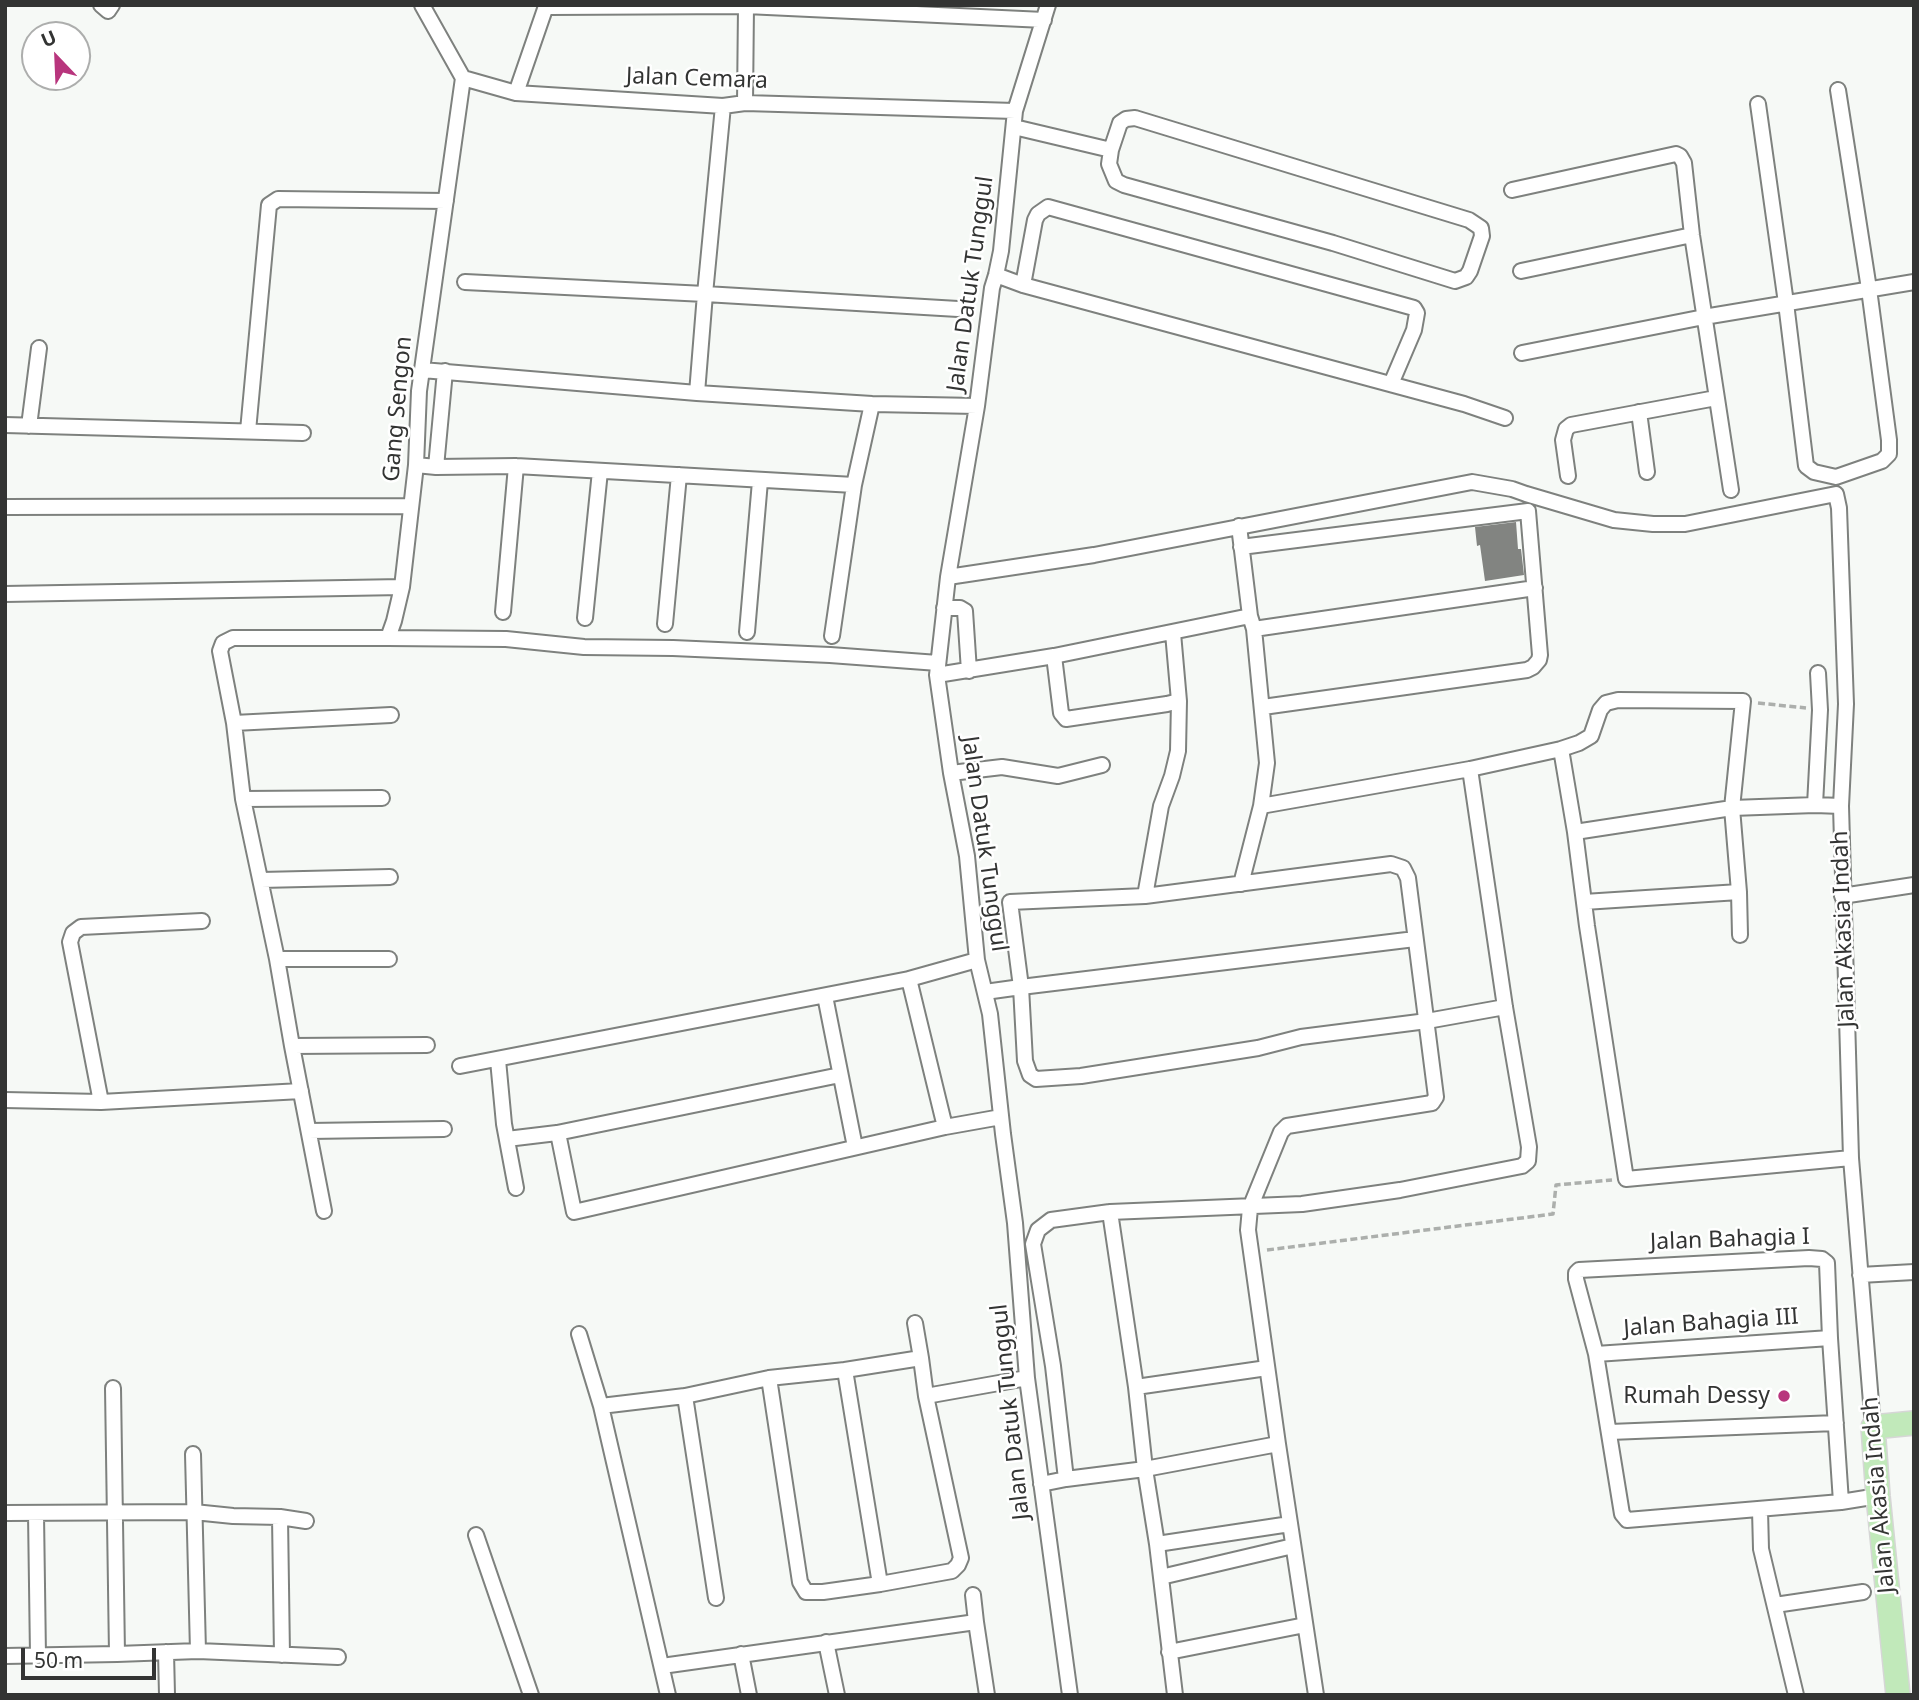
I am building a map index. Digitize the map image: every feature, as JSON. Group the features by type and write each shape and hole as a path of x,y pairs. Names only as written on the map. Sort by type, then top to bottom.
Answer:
{"main road":[{"path":"1873,1427 1914,1423"},
{"name":"Jalan Akasia Indah","path":"1873,1427 1898,1695"}],"street":[{"path":"101,5 108,11 112,5"},
{"path":"422,5 463,78"},
{"name":"Jalan Datuk Tunggul","path":"1048,5 1015,111 996,275 948,577 937,669 951,773 967,856 978,960 990,1014 1016,1223 1027,1378 1070,1695"},
{"path":"745,103 746,6"},
{"path":"516,93 545,9 549,7 746,6 1044,20"},
{"name":"Jalan Cemara","path":"463,78 516,93 723,106 745,103 1015,111"},
{"name":"Gang Sengon","path":"387,638 402,587 416,465 419,391 463,78"},
{"path":"1758,104 1786,303 1805,466 1814,472 1836,477 1882,461 1889,454 1838,90"},
{"path":"697,393 723,106"},
{"path":"1135,118 1457,215 1481,228 1482,236 1470,271 1466,277 1455,281 1333,243 1125,185 1116,181 1113,174 1109,164 1111,150 1121,123 1135,118"},
{"path":"1014,127 1111,150"},
{"path":"1511,190 1676,154 1680,156 1684,163 1692,235 1731,490"},
{"path":"248,432 269,205 278,199 446,201"},
{"path":"1023,285 1035,220 1042,209 1048,207 1414,308 1417,313 1414,330 1391,384"},
{"path":"1521,271 1692,235"},
{"path":"996,275 1023,285 1464,404 1504,418"},
{"path":"466,282 958,309"},
{"path":"1522,353 1704,317 1914,282"},
{"path":"29,426 39,348"},
{"path":"422,370 697,393 872,404 977,406"},
{"path":"436,467 445,371"},
{"path":"1568,476 1563,440 1570,425 1716,398"},
{"path":"832,636 854,485 872,404"},
{"path":"1639,412 1647,472"},
{"path":"5,425 303,433"},
{"path":"416,465 516,466 854,485"},
{"path":"503,612 516,466"},
{"path":"585,618 600,471"},
{"path":"665,624 679,475"},
{"name":"Jalan Akasia Indah","path":"1836,477 1846,704 1841,806 1851,1158 1873,1427"},
{"path":"747,632 760,481"},
{"path":"948,577 1094,555 1472,482 1512,489 1614,520 1653,524 1685,524 1836,494"},
{"path":"5,507 411,506"},
{"path":"1241,547 1528,511 1540,655 1539,660 1527,670 1263,707"},
{"path":"1239,526 1263,707 1267,763 1262,806 1241,884"},
{"path":"5,594 402,587"},
{"path":"324,1211 277,959 243,799 234,723 220,651 223,643 233,638 506,639 584,648 830,655 969,671 1173,633 1535,588"},
{"path":"944,608 960,608 965,611 969,671"},
{"path":"1145,896 1161,806 1178,751 1179,701 1173,633"},
{"path":"1054,656 1062,713 1066,719 1179,701"},
{"path":"1815,805 1820,709 1818,673"},
{"path":"1262,806 1471,769 1561,749 1591,736 1600,710 1606,703 1631,700 1742,701 1732,808 1740,935"},
{"path":"234,723 391,715"},
{"path":"1561,749 1576,832 1626,1179 1851,1158"},
{"path":"951,773 1002,767 1058,776 1102,765"},
{"path":"1066,1479 1033,1244 1038,1230 1051,1220 1110,1212 1302,1204 1400,1190 1522,1166 1528,1161 1529,1147 1505,1007 1471,769"},
{"path":"243,799 382,798"},
{"path":"1576,832 1732,808 1841,806"},
{"path":"1316,1695 1248,1230 1250,1208 1281,1132 1287,1126 1432,1103 1436,1097 1427,1021 1415,939 1408,878 1403,869 1391,864 1145,896 1010,902 1021,987 1026,1060 1030,1075 1036,1079 1081,1076 1258,1048 1301,1037 1427,1021 1505,1007"},
{"path":"261,880 390,877"},
{"path":"1843,896 1914,885"},
{"path":"1584,902 1739,892"},
{"path":"101,1102 71,942 73,933 81,927 202,921"},
{"path":"985,992 1415,939"},
{"path":"277,959 389,960"},
{"path":"460,1066 909,979 978,960"},
{"path":"909,979 945,1127"},
{"path":"825,996 855,1147"},
{"path":"292,1046 427,1045"},
{"path":"498,1060 516,1188"},
{"path":"507,1139 558,1133 840,1075"},
{"path":"5,1100 101,1102 301,1091"},
{"path":"558,1133 574,1212 855,1147 1001,1117"},
{"path":"309,1131 444,1129"},
{"path":"1110,1212 1136,1387 1144,1469 1157,1544 1175,1695"},
{"name":"Jalan Bahagia I","path":"1822,1259 1827,1263 1830,1338 1841,1502 1627,1520 1622,1514 1596,1354 1576,1279 1579,1270 1822,1259"},
{"path":"1860,1275 1914,1272"},
{"path":"769,1378 800,1582 806,1592 823,1592 952,1572 961,1558 926,1396 915,1323"},
{"path":"579,1334 601,1406 668,1695"},
{"name":"Jalan Bahagia III","path":"1596,1354 1830,1338"},
{"path":"601,1406 685,1396 769,1378 845,1370 920,1357"},
{"path":"1136,1387 1267,1368"},
{"path":"845,1370 880,1584"},
{"path":"926,1396 1027,1378"},
{"path":"113,1388 117,1654"},
{"path":"685,1396 716,1598"},
{"path":"1610,1432 1836,1423"},
{"path":"1041,1484 1144,1469 1278,1444"},
{"path":"193,1454 198,1651"},
{"path":"1841,1502 1878,1496"},
{"path":"1760,1510 1761,1549 1796,1695"},
{"path":"5,1513 194,1512 306,1521"},
{"path":"36,1514 38,1656"},
{"path":"280,1517 282,1655"},
{"path":"1157,1544 1290,1524"},
{"path":"477,1535 531,1695"},
{"path":"1161,1577 1293,1546"},
{"path":"1775,1605 1863,1591"},
{"path":"973,1594 987,1695"},
{"path":"662,1665 976,1622"},
{"path":"1169,1652 1305,1625"},
{"path":"826,1642 837,1695"},
{"path":"5,1656 198,1651 338,1657"},
{"path":"166,1652 167,1695"},
{"path":"741,1654 749,1695"}],"path":[{"path":"1742,701 1820,709"},
{"path":"1251,1252 1553,1214 1556,1185 1626,1179"}],"building":[{"path":"1516,522 1524,575 1485,581 1475,527"}],"place":[{"name":"Rumah Dessy","path":"1784,1396"}]}
